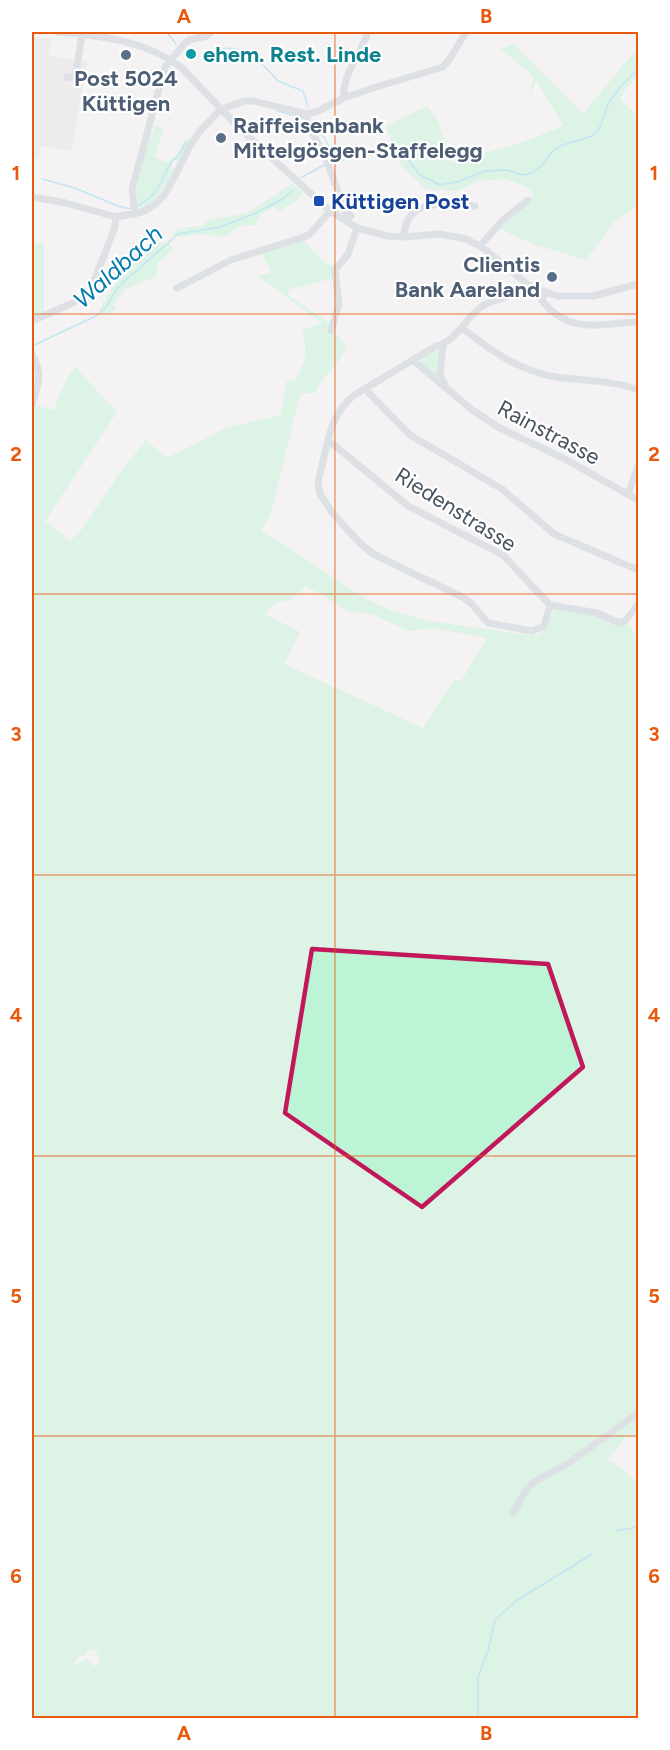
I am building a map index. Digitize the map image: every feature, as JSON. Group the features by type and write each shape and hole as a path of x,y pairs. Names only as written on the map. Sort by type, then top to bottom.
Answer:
{"street":[{"path":"58,32 114,35 147,47 171,60 187,73 220,110 330,211 357,228 404,237 439,234 456,236 480,246 527,284 545,292 569,298 584,297 639,284"},
{"path":"135,214 132,189 163,74 184,43 207,36 211,32"},
{"path":"344,99 348,74 368,32"},
{"path":"32,197 66,203 116,217 135,214 156,204 165,194 201,130 220,110 244,101 254,101 307,114 318,111 344,99 443,67 466,32"},
{"path":"67,77 75,78 82,34"},
{"path":"307,114 307,125 324,153 345,211 351,216"},
{"path":"480,246 503,220 528,200"},
{"path":"404,237 406,221 424,206 442,204 474,206"},
{"path":"177,288 231,260 310,234 330,211"},
{"path":"32,321 88,296 112,237 116,217"},
{"path":"331,331 339,304 335,270 348,254 357,228"},
{"path":"527,284 518,293 487,303 443,344 436,346 342,405 335,417 328,440 318,482 320,494 333,514 373,554 462,597 471,603 488,623 532,631 544,626 550,604 597,613 619,623 626,620 639,604"},
{"path":"545,292 542,301 559,318 596,326 639,322"},
{"path":"462,328 508,360 540,373 612,382 639,390"},
{"path":"443,344 440,375 448,389"},
{"path":"32,354 39,365 38,383 32,404"},
{"name":"Rainstrasse","path":"413,360 471,409 498,427 565,459 639,500"},
{"path":"365,389 410,435 502,489 554,534 639,570"},
{"name":"Riedenstrasse","path":"328,440 408,506 503,555 550,604"},
{"path":"628,494 639,466"},
{"path":"513,1513 526,1490 534,1482 570,1462 639,1413"}],"highlighted area":[{"path":"312,949 548,964 583,1067 422,1207 285,1113"}],"shaded area":[{"path":"32,36 51,39 48,56 87,61 72,151 41,146 39,158 32,157"}],"green space":[{"path":"514,44 583,114 638,49 638,76 623,92 620,100 638,116 638,206 615,221 586,260 533,244 500,229 534,195 527,187 506,179 478,181 457,191 426,189 401,166 386,126 427,106 438,121 452,162 517,144 564,126 536,80 527,104 534,77 501,49"},
{"path":"155,125 163,129 155,157 166,163 177,155 185,139 190,141 179,161 174,160 171,166 175,168 161,193 151,203 138,210 136,189 138,178"},
{"path":"292,184 302,193 298,200 280,211 274,207 260,215 255,225 240,226 225,237 202,234 175,237 173,235 174,231 180,228 202,226 209,220 247,213"},
{"path":"301,238 328,265 339,264 335,278 290,289 287,294 327,322 347,347 315,393 300,394 270,517 261,530 366,599 392,611 428,621 538,636 554,610 574,610 626,622 638,637 638,1435 626,1437 608,1459 638,1482 638,1718 32,1718 32,404 54,410 64,384 75,367 117,412 45,521 70,541 82,529 119,474 146,440 167,458 225,428 281,415 286,382 295,380 304,362 305,344 302,330 322,323 258,276 271,272 261,251","holes":["306,586 350,612 372,614 408,631 433,628 487,638 461,681 454,680 423,728 284,664 300,632 264,614 274,604 290,600","96,1650 100,1665 93,1666 86,1659 75,1665 73,1662 79,1656 85,1656 86,1652"]},
{"path":"44,242 44,312 32,317 32,245"},
{"path":"161,242 170,244 173,249 158,264 157,276 125,289 113,305 117,309 104,315 99,311 111,290 133,263"},
{"path":"436,349 440,351 437,376 421,362 424,357"}],"waterway":[{"path":"167,32 176,44"},
{"path":"205,53 229,48 246,51 278,81 303,91 308,107"},
{"path":"326,141 336,159 341,161 382,146 400,150 420,175 440,185 457,182 485,171 507,170 523,175 532,173 560,146 592,136 600,127 609,102 621,86 638,70"},
{"path":"278,111 303,118"},
{"path":"313,122 325,139"},
{"path":"139,205 158,189 170,165 186,142"},
{"name":"Waldbach","path":"302,177 324,165"},
{"path":"42,179 75,188 131,209"},
{"name":"Waldbach","path":"32,346 96,316 106,307 118,287 178,234 220,227 256,213 284,198 293,190"},
{"path":"616,1531 638,1527"},
{"path":"478,1718 478,1677 488,1651 495,1620 516,1601 592,1554"}],"place":[{"name":"ehem. Rest. Linde","path":"191,54"},
{"name":"Post 5024 Küttigen","path":"126,55"},
{"name":"Raiffeisenbank Mittelgösgen-Staffelegg","path":"221,138"},
{"name":"Küttigen Post","path":"319,201"},
{"name":"Clientis Bank Aareland","path":"552,277"}]}
